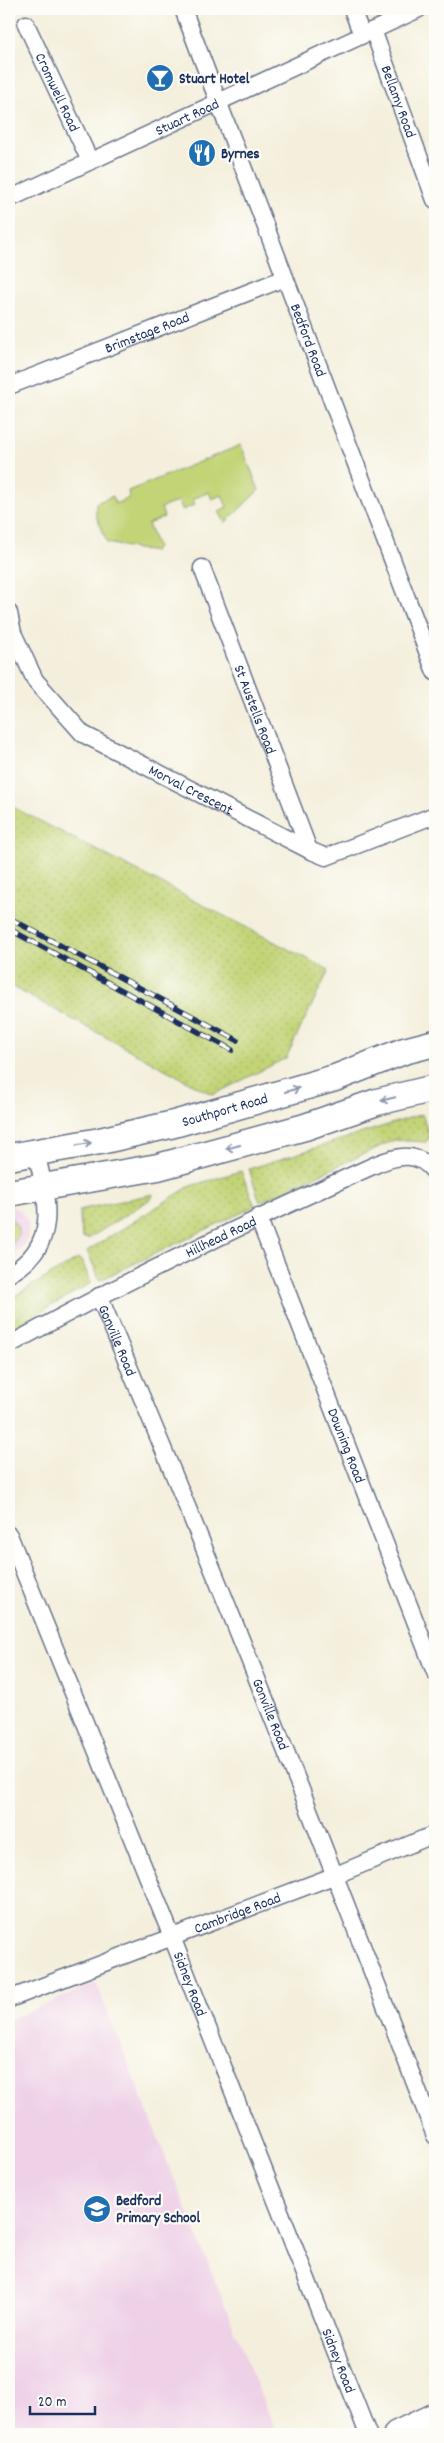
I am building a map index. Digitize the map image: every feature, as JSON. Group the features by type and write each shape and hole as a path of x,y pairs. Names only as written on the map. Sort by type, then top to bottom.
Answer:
{"main road":[{"name":"Southport Road","path":"9,1157 100,1141 174,1124 335,1078 404,1051 435,1043"},
{"path":"9,1193 158,1166 305,1127 377,1102 435,1088"},
{"path":"397,2434 435,2416"}],"street":[{"name":"Bedford Road","path":"182,9 435,672"},
{"name":"Bellamy Road","path":"352,9 368,32 435,200"},
{"name":"Stuart Road","path":"9,199 419,9"},
{"name":"Cromwell Road","path":"26,24 90,161"},
{"name":"Brimstage Road","path":"9,386 285,278"},
{"name":"St Austells Road","path":"202,568 309,850"},
{"name":"Morval Crescent","path":"9,613 13,633 35,680 83,734 309,850 326,857 435,815"},
{"path":"9,1274 30,1258 44,1237 47,1222 45,1187 36,1153"},
{"name":"Hillhead Road","path":"9,1345 99,1296 258,1217 396,1156 405,1155 421,1160 435,1173"},
{"name":"Downing Road","path":"258,1217 435,1672"},
{"name":"Gonville Road","path":"99,1296 191,1513 336,1875 435,2136"},
{"name":"Sidney Road","path":"9,1535 172,1937 368,2434"},
{"name":"Cambridge Road","path":"9,1999 336,1875 435,1834"}],"shaded area":[{"path":"10,1206 21,1211 29,1224 28,1236 24,1245 9,1256"},
{"name":"Bedford Primary School","path":"96,1983 278,2434 9,2434 9,2020"}],"green space":[{"path":"241,445 259,490 225,523 219,511 227,507 222,495 212,499 209,492 193,499 195,505 182,510 179,501 161,508 164,517 148,524 157,547 154,552 107,543 96,515 96,503 113,496 115,504 129,498 128,491"},
{"path":"9,805 329,970 286,1058 213,1095 9,985"},
{"path":"422,1114 430,1138 426,1142 394,1140 260,1202 249,1169"},
{"path":"241,1171 255,1206 100,1280 87,1251 190,1186"},
{"path":"153,1194 152,1198 88,1239 82,1237 79,1210"},
{"path":"9,1217 18,1228 18,1235 9,1245"},
{"path":"78,1259 82,1261 91,1283 9,1330 9,1299"}],"railway":[{"path":"9,918 237,1040"},
{"path":"9,929 232,1050"}],"place":[{"name":"Stuart Hotel","path":"160,78"},
{"name":"Byrnes","path":"202,153"},
{"name":"Bedford Primary School","path":"97,2209"}]}
